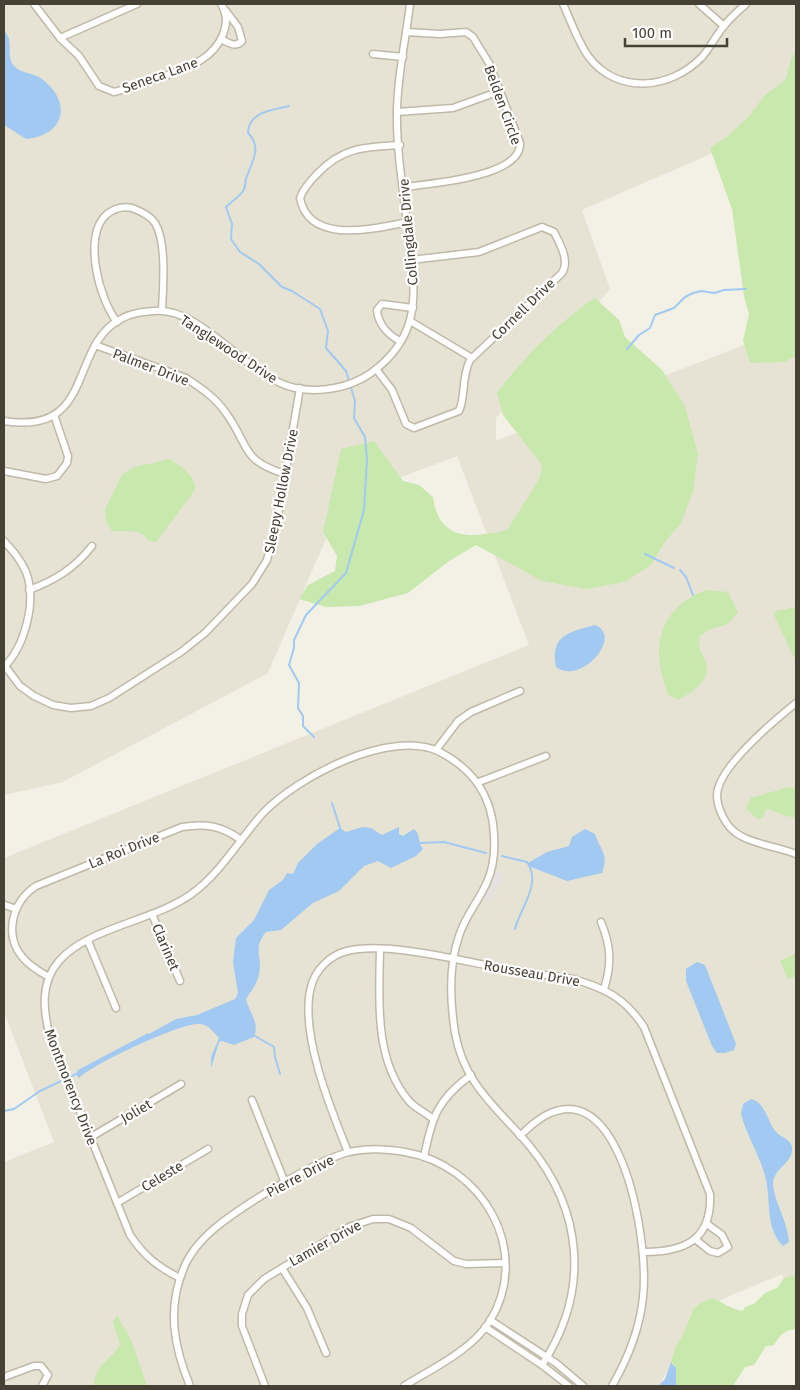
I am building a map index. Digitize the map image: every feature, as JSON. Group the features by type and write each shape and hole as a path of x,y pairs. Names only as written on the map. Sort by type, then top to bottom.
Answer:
{"street":[{"name":"Seneca Lane","path":"34,4 60,38 79,56 99,86 104,90 114,92 197,62 204,58 221,39"},
{"path":"60,38 137,4"},
{"name":"Collingdale Drive","path":"300,388 316,390 344,386 366,377 384,364 400,341 410,321 413,308 411,260 397,112 410,4"},
{"path":"563,4 579,43 589,57 600,69 617,79 633,84 666,81 679,76 702,56 724,26 746,4"},
{"path":"699,4 724,26"},
{"path":"223,6 238,27 243,38 241,43 236,45 221,39 226,22 223,6"},
{"name":"Belden Circle","path":"404,187 462,180 516,157 520,150 520,142 478,42 466,32 440,34 406,32"},
{"path":"373,54 403,57"},
{"path":"397,112 453,108 500,91"},
{"path":"400,145 362,147 338,155 312,178 300,198 303,208 314,221 333,230 370,228 408,222"},
{"path":"117,322 108,308 99,284 95,256 98,229 102,218 112,210 122,207 141,211 154,222 160,238 164,273 162,310"},
{"name":"Cornell Drive","path":"376,369 392,390 406,424 414,428 459,411 462,404 463,377 472,358 565,268 565,260 554,232 542,227 479,252 411,260"},
{"path":"400,341 384,329 377,310 382,304 413,308"},
{"name":"Tanglewood Drive","path":"4,421 19,424 38,421 54,415 69,401 78,386 95,345 117,322 139,312 162,310 178,315 204,330 275,381 300,388"},
{"path":"410,321 472,358"},
{"name":"Palmer Drive","path":"95,345 186,378 197,385 219,404 227,414 250,456 266,468 286,474"},
{"name":"Sleepy Hollow Drive","path":"4,666 20,686 52,705 71,708 91,706 108,698 181,652 228,610 261,572 271,544 286,474 300,388"},
{"path":"4,470 46,479 57,476 67,464 68,456 54,415"},
{"path":"4,541 21,562 27,574 29,590 26,622 21,639 4,666"},
{"path":"29,590 45,585 74,566 92,546"},
{"path":"436,750 458,721 470,712 520,691"},
{"path":"796,703 778,718 733,763 724,774 717,794 721,812 728,826 741,836 796,854"},
{"name":"Montmorency Drive","path":"180,1278 162,1269 144,1254 130,1235 50,1037 45,1018 45,987 49,977 60,960 88,942 175,905 210,879 271,806 291,789 317,773 377,750 400,745 436,750 468,771 479,782 489,802 493,816 495,846 493,863 485,887 464,922 453,958 451,1008 457,1041 471,1075 489,1104 544,1163 568,1213 574,1248 575,1273 567,1317 559,1338 542,1365"},
{"path":"479,782 546,756"},
{"name":"La Roi Drive","path":"49,977 27,963 15,946 11,930 16,909 28,891 36,886 182,827 200,824 218,826 241,840"},
{"path":"5,905 16,909"},
{"name":"Clarinet","path":"152,914 180,980"},
{"path":"601,922 610,952 610,968 604,989"},
{"path":"88,942 116,1008"},
{"name":"Rousseau Drive","path":"348,1152 318,1070 309,1011 311,986 324,964 340,953 361,949 403,951 453,958 573,980 604,989 623,1002 644,1028 710,1194 711,1210 707,1224"},
{"path":"380,950 380,1020 391,1069 397,1084 409,1100 418,1110 433,1119"},
{"path":"424,1157 433,1119 452,1089 471,1075"},
{"name":"Joliet","path":"91,1137 181,1084"},
{"path":"252,1100 285,1183"},
{"path":"520,1136 532,1123 554,1110 570,1108 581,1111 593,1118 604,1130 617,1152 632,1186 644,1252 643,1297 629,1351 612,1386"},
{"name":"Celeste","path":"117,1203 208,1149"},
{"name":"Pierre Drive","path":"190,1386 175,1342 172,1317 184,1267 200,1243 215,1228 325,1160 348,1152 381,1150 406,1152 424,1157 449,1168 474,1188 493,1212 500,1228 505,1264 499,1302 485,1327 470,1344 404,1386"},
{"name":"Lamier Drive","path":"264,1386 242,1326 243,1311 248,1294 264,1279 349,1227 380,1218 400,1222 425,1237 443,1255 460,1264 505,1264"},
{"path":"644,1252 672,1250 695,1239 707,1224 722,1235 728,1247 718,1253 703,1246 695,1239"},
{"path":"282,1268 307,1308 326,1353"},
{"path":"490,1320 547,1357 583,1386"},
{"path":"485,1327 542,1365 569,1386"},
{"path":"4,1377 34,1366 41,1366 48,1375 42,1386"}],"shaded area":[{"path":"4,4 796,4 796,104 782,123 582,210 610,289 496,418 496,441 796,325 796,1309 782,1274 701,1308 659,1386 4,1386 4,1162 54,1142 4,1012 4,858 529,645 457,456 343,499 268,673 63,782 4,795"},
{"path":"492,869 504,874 491,902 480,896"}],"green space":[{"path":"796,51 796,356 784,362 750,363 743,341 749,314 744,296 732,209 710,148 727,137 750,115 764,96 786,79 792,56"},
{"path":"595,298 619,320 625,337 662,370 685,406 698,454 693,492 681,523 664,543 651,565 625,582 586,589 542,581 476,545 449,561 408,593 359,606 326,607 299,599 308,585 335,571 337,556 323,532 341,449 374,441 403,481 419,485 433,497 436,512 442,522 450,529 470,535 482,535 507,530 539,480 542,465 503,415 497,393 542,341"},
{"path":"170,459 183,468 190,476 195,485 195,490 156,542 149,541 137,532 112,531 106,521 105,509 122,475 134,467"},
{"path":"706,590 728,592 738,612 728,624 711,629 700,636 699,648 706,662 706,675 704,680 689,694 678,700 669,696 663,679 659,648 662,634 667,620 676,609 689,598"},
{"path":"796,607 796,657 794,658 774,615 776,611"},
{"path":"789,787 796,788 796,817 786,816 766,809 763,817 758,820 746,808 751,798"},
{"path":"796,953 796,976 788,979 780,961"},
{"path":"796,1275 796,1329 783,1334 774,1345 766,1346 754,1365 745,1367 733,1386 676,1386 674,1364 671,1362 676,1346 684,1333 693,1310 701,1303 712,1298 743,1311 745,1307 754,1304 765,1293 777,1288 784,1278"},
{"path":"117,1315 132,1342 147,1386 94,1386 94,1380 99,1369 120,1345 113,1322"}],"water":[{"path":"4,31 9,39 10,57 14,66 42,79 52,88 61,107 57,124 50,131 39,136 26,139 4,125"},
{"path":"595,625 603,631 605,639 596,657 587,665 577,670 566,671 556,667 555,656 559,641 570,633"},
{"path":"362,827 371,828 382,835 399,827 399,834 403,836 414,829 418,833 423,849 416,856 391,868 378,861 364,866 339,891 313,903 281,930 266,932 259,948 260,968 258,978 246,999 255,1022 256,1032 254,1037 234,1045 222,1041 219,1042 211,1068 211,1057 219,1038 206,1026 201,1024 191,1025 159,1036 119,1054 79,1078 76,1074 78,1070 148,1033 176,1019 197,1015 235,999 238,993 233,962 236,938 254,920 269,890 283,880 287,873 293,874 298,863 317,844 340,828 346,832"},
{"path":"585,829 595,834 603,853 605,861 602,873 567,881 531,867 528,863 547,852 569,846 572,837"},
{"path":"697,962 705,965 736,1044 734,1050 717,1053 712,1046 686,981 686,969"},
{"path":"751,1099 760,1104 773,1128 792,1147 789,1159 776,1174 773,1183 775,1196 788,1234 789,1242 783,1246 773,1231 764,1172 741,1114 743,1104"},
{"path":"671,1362 676,1368 676,1386 658,1386 665,1379"}],"waterway":[{"path":"289,106 269,110 257,116 249,126 248,133 255,143 254,159 246,178 244,189 226,207 232,224 231,239 240,252 259,264 282,287 292,291 320,309 328,331 326,348 346,371 355,401 354,418 365,437 367,460 364,510 346,573 306,615 294,640 294,648 289,665 299,683 298,708 303,716 303,726 314,737"},
{"path":"627,349 639,335 650,328 655,315 674,308 685,297 701,291 714,293 724,290 746,289"},
{"path":"645,554 674,568"},
{"path":"680,570 686,577 693,595"},
{"path":"332,803 340,828"},
{"path":"419,843 444,842 486,853"},
{"path":"502,856 527,862 531,870 532,879 529,895 515,929"},
{"path":"255,1036 274,1047 280,1074"},
{"path":"4,1111 14,1109 40,1091 76,1074"}]}
